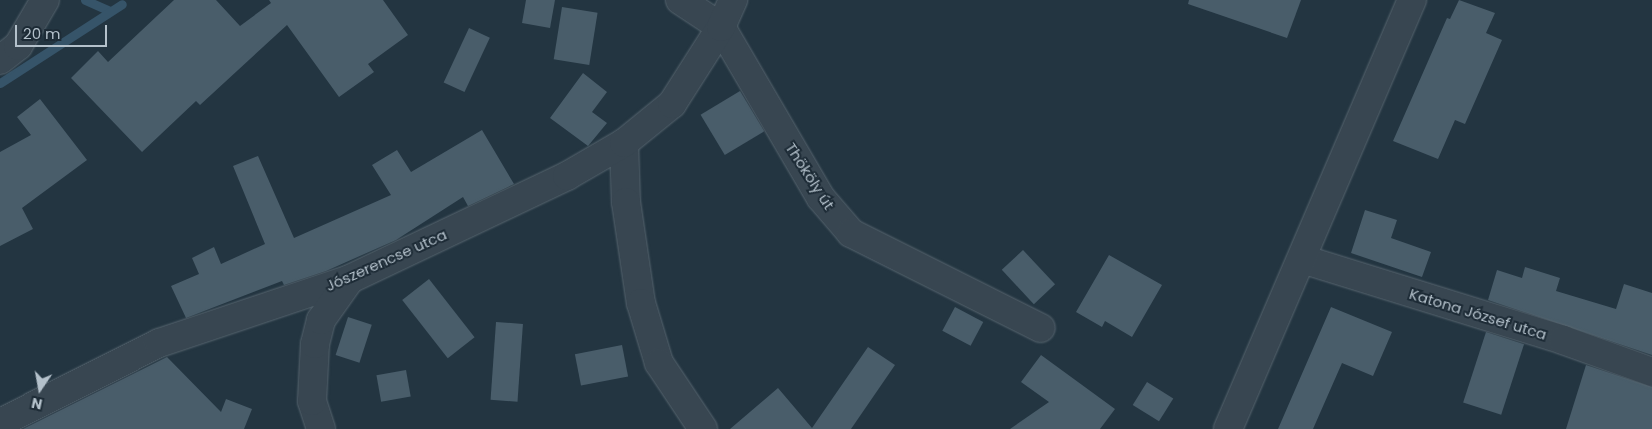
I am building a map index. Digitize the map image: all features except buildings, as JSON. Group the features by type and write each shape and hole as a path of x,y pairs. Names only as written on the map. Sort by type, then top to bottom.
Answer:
{"street":[{"name":"Thököly út","path":"680,0 721,27 821,198 851,233 1041,328"},
{"name":"Jószerencse utca","path":"0,422 159,343 350,278 567,176 624,144 672,104 721,27 733,0"},
{"path":"1228,429 1412,0"},
{"path":"0,60 18,46 42,1"},
{"path":"624,144 626,202 641,303 659,363 703,429"},
{"name":"Katona József utca","path":"1302,260 1563,340 1652,372"},
{"path":"322,429 312,401 314,344 321,320 350,278"}],"waterway":[{"path":"85,0 110,11"},
{"path":"0,83 122,4"}]}
